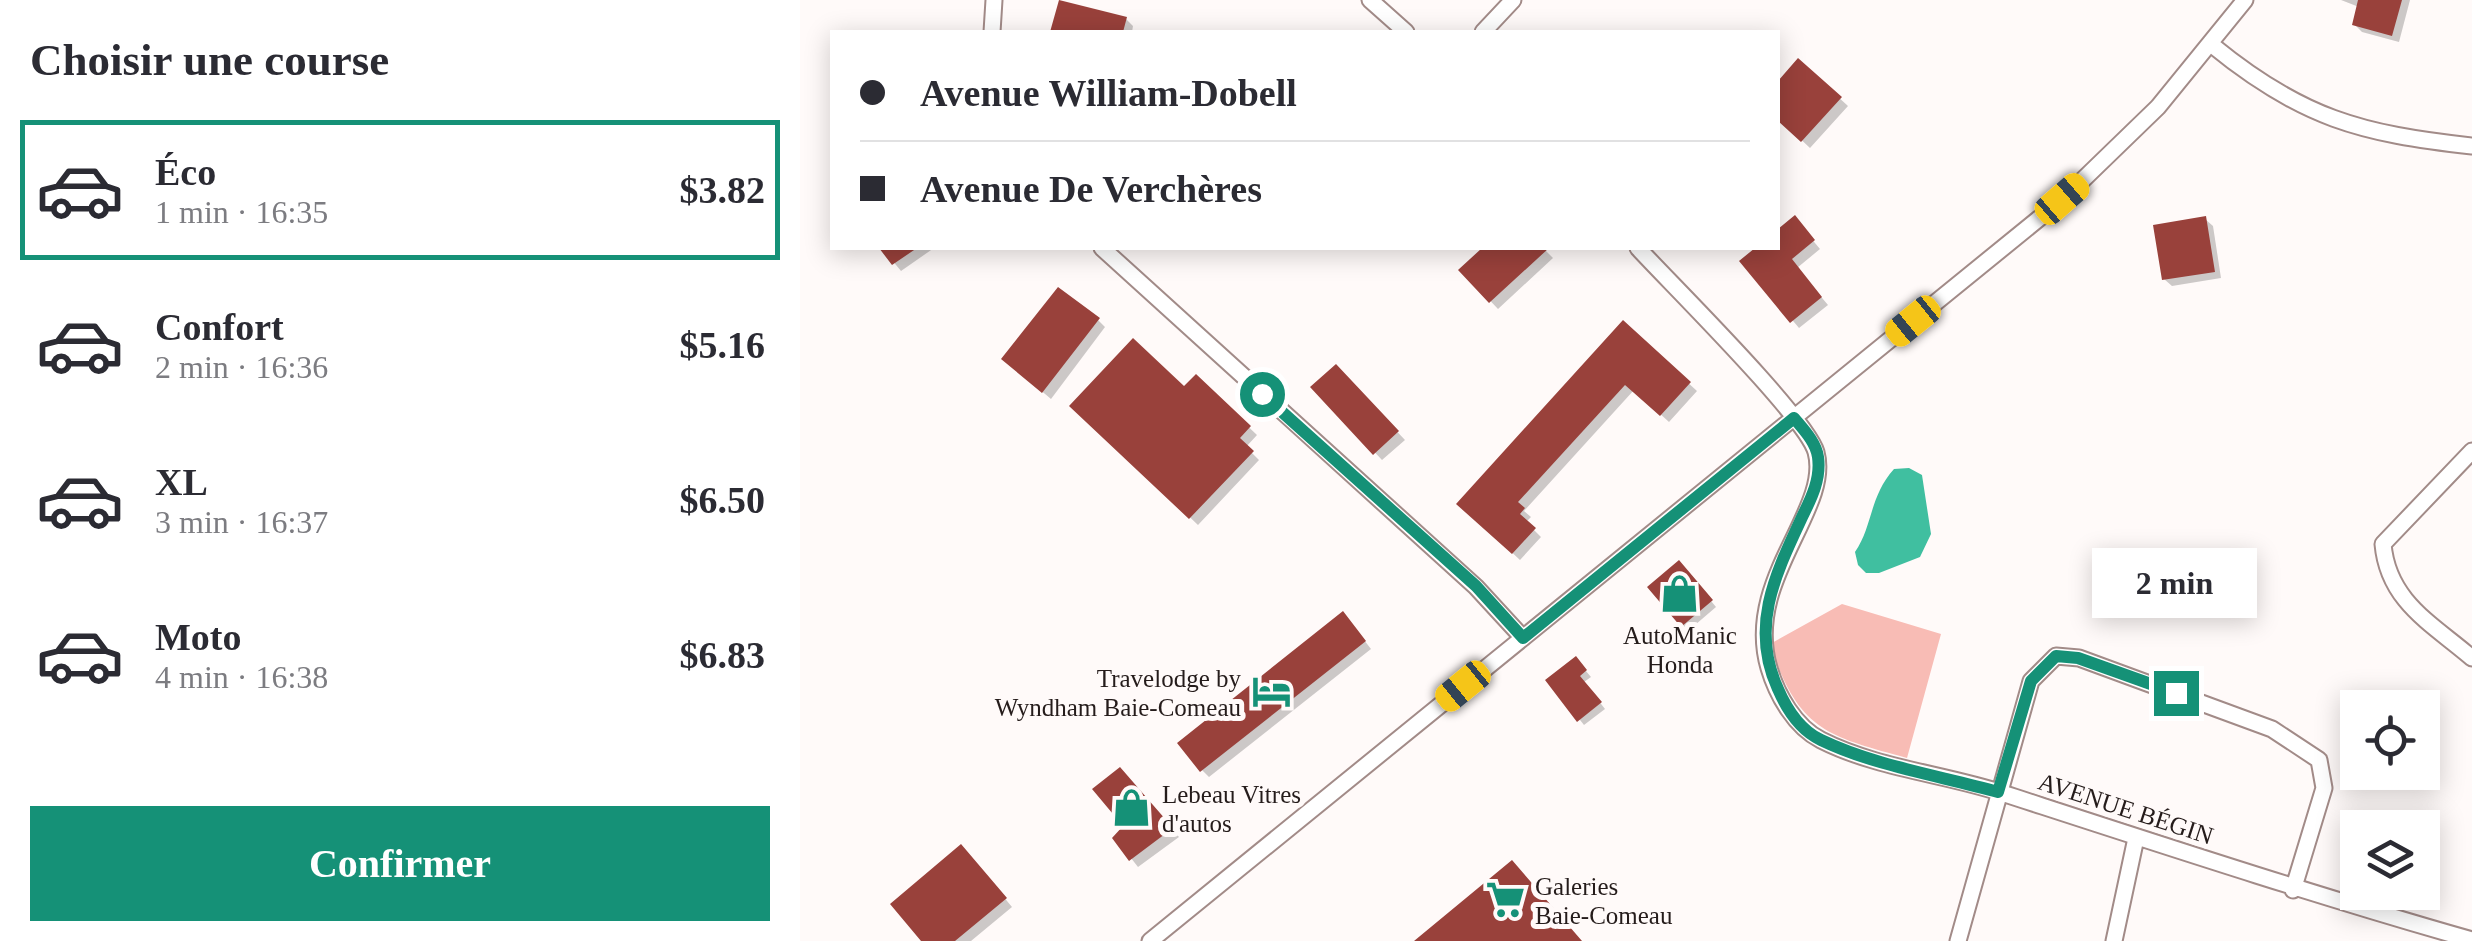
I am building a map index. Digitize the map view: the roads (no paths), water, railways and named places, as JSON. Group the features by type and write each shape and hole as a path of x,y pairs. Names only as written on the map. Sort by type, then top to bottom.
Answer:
{"street":[{"path":"992,30 994,0"},
{"path":"1370,0 1404,30"},
{"path":"1485,30 1513,0"},
{"path":"1150,941 2116,152 2212,45 2244,0"},
{"path":"2212,45 2271,87 2348,126 2472,146"},
{"path":"1104,250 1476,586 1523,638"},
{"name":"AVENUE BÉGIN","path":"1640,250 1794,418 1818,456 1816,487 1780,560 1765,612 1764,648 1782,697 1800,725 1820,740 1998,792 2293,890 2472,940"},
{"path":"2472,451 2383,544 2386,574 2403,599 2472,658"},
{"path":"1958,941 2031,681 2056,656 2078,658 2272,728 2318,760 2324,788 2293,890"},
{"path":"2114,941 2136,838"}],"place":[{"name":"AutoManic Honda","path":"1680,594"},
{"name":"Travelodge by Wyndham Baie-Comeau","path":"1271,692"},
{"name":"Lebeau Vitres d'autos","path":"1132,808"},
{"name":"Galeries Baie-Comeau","path":"1505,900"}]}
